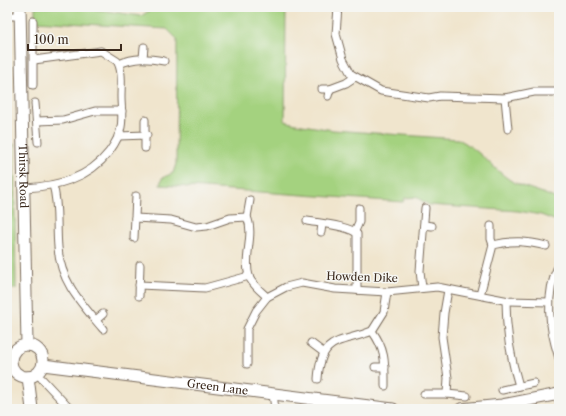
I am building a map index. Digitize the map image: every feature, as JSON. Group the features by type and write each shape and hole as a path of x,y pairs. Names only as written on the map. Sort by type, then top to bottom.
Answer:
{"main road":[{"name":"Thirsk Road","path":"20,12 25,188 27,344"},
{"path":"27,344 38,349 43,359 43,365 37,374 28,377 16,373 9,363 14,351 22,345 27,344"},
{"name":"Green Lane","path":"43,365 71,367 393,409"},
{"path":"28,377 32,409"},
{"path":"461,409 502,405 559,394"}],"street":[{"path":"338,7 336,34 343,59 351,74 381,91 429,98 440,96 505,98 534,92 559,92"},
{"path":"7,16 20,12"},
{"path":"33,21 33,85"},
{"path":"143,58 144,47"},
{"path":"25,188 53,185 77,178 94,166 110,150 121,128 122,80 119,64 108,54 101,51 34,60"},
{"path":"119,64 129,60 143,58 164,61"},
{"path":"322,89 346,83 355,77"},
{"path":"328,96 330,88"},
{"path":"505,98 508,129"},
{"path":"35,103 38,142"},
{"path":"37,121 64,120 95,111 122,111"},
{"path":"498,123 507,119"},
{"path":"145,120 147,135 146,148"},
{"path":"118,136 147,135"},
{"path":"53,185 57,198 58,249 61,266 72,293 103,329"},
{"path":"134,238 136,196"},
{"path":"250,200 247,217 250,225 248,262 249,276 254,284 267,297"},
{"path":"355,231 359,222 359,208"},
{"path":"422,288 420,271 425,208"},
{"path":"135,218 171,220 196,227 207,226 230,218 247,217"},
{"path":"307,221 355,231"},
{"path":"321,232 322,224"},
{"path":"424,225 432,226"},
{"path":"480,295 493,244 491,239 491,226"},
{"path":"355,231 359,239 357,290"},
{"path":"493,244 507,241 528,241 546,246"},
{"path":"559,264 553,276 549,302 550,326 559,358"},
{"path":"138,296 140,285 140,265"},
{"path":"140,285 204,288 249,276"},
{"name":"Howden Dike","path":"244,359 247,329 256,311 267,297 286,287 302,284 335,289 386,292 437,287 506,300 549,302"},
{"path":"447,394 447,372 442,337 448,290"},
{"path":"318,379 319,363 323,352 343,339 372,331 384,312 386,292"},
{"path":"506,300 506,335 512,364 519,386"},
{"path":"96,320 103,314"},
{"path":"372,331 380,341 384,354 385,386"},
{"path":"311,343 323,352"},
{"path":"375,367 384,367"},
{"path":"42,379 70,409"},
{"path":"502,390 534,383"},
{"path":"273,394 275,409"},
{"path":"424,394 467,396"}],"green space":[{"path":"35,7 93,7 93,9 141,16 155,7 286,7 285,121 333,130 458,139 479,153 510,180 559,201 559,222 541,215 518,211 429,205 416,197 405,198 403,202 160,185 162,178 173,173 176,164 177,39 167,29 35,21"},
{"path":"7,144 14,144 16,289 7,289"}]}
